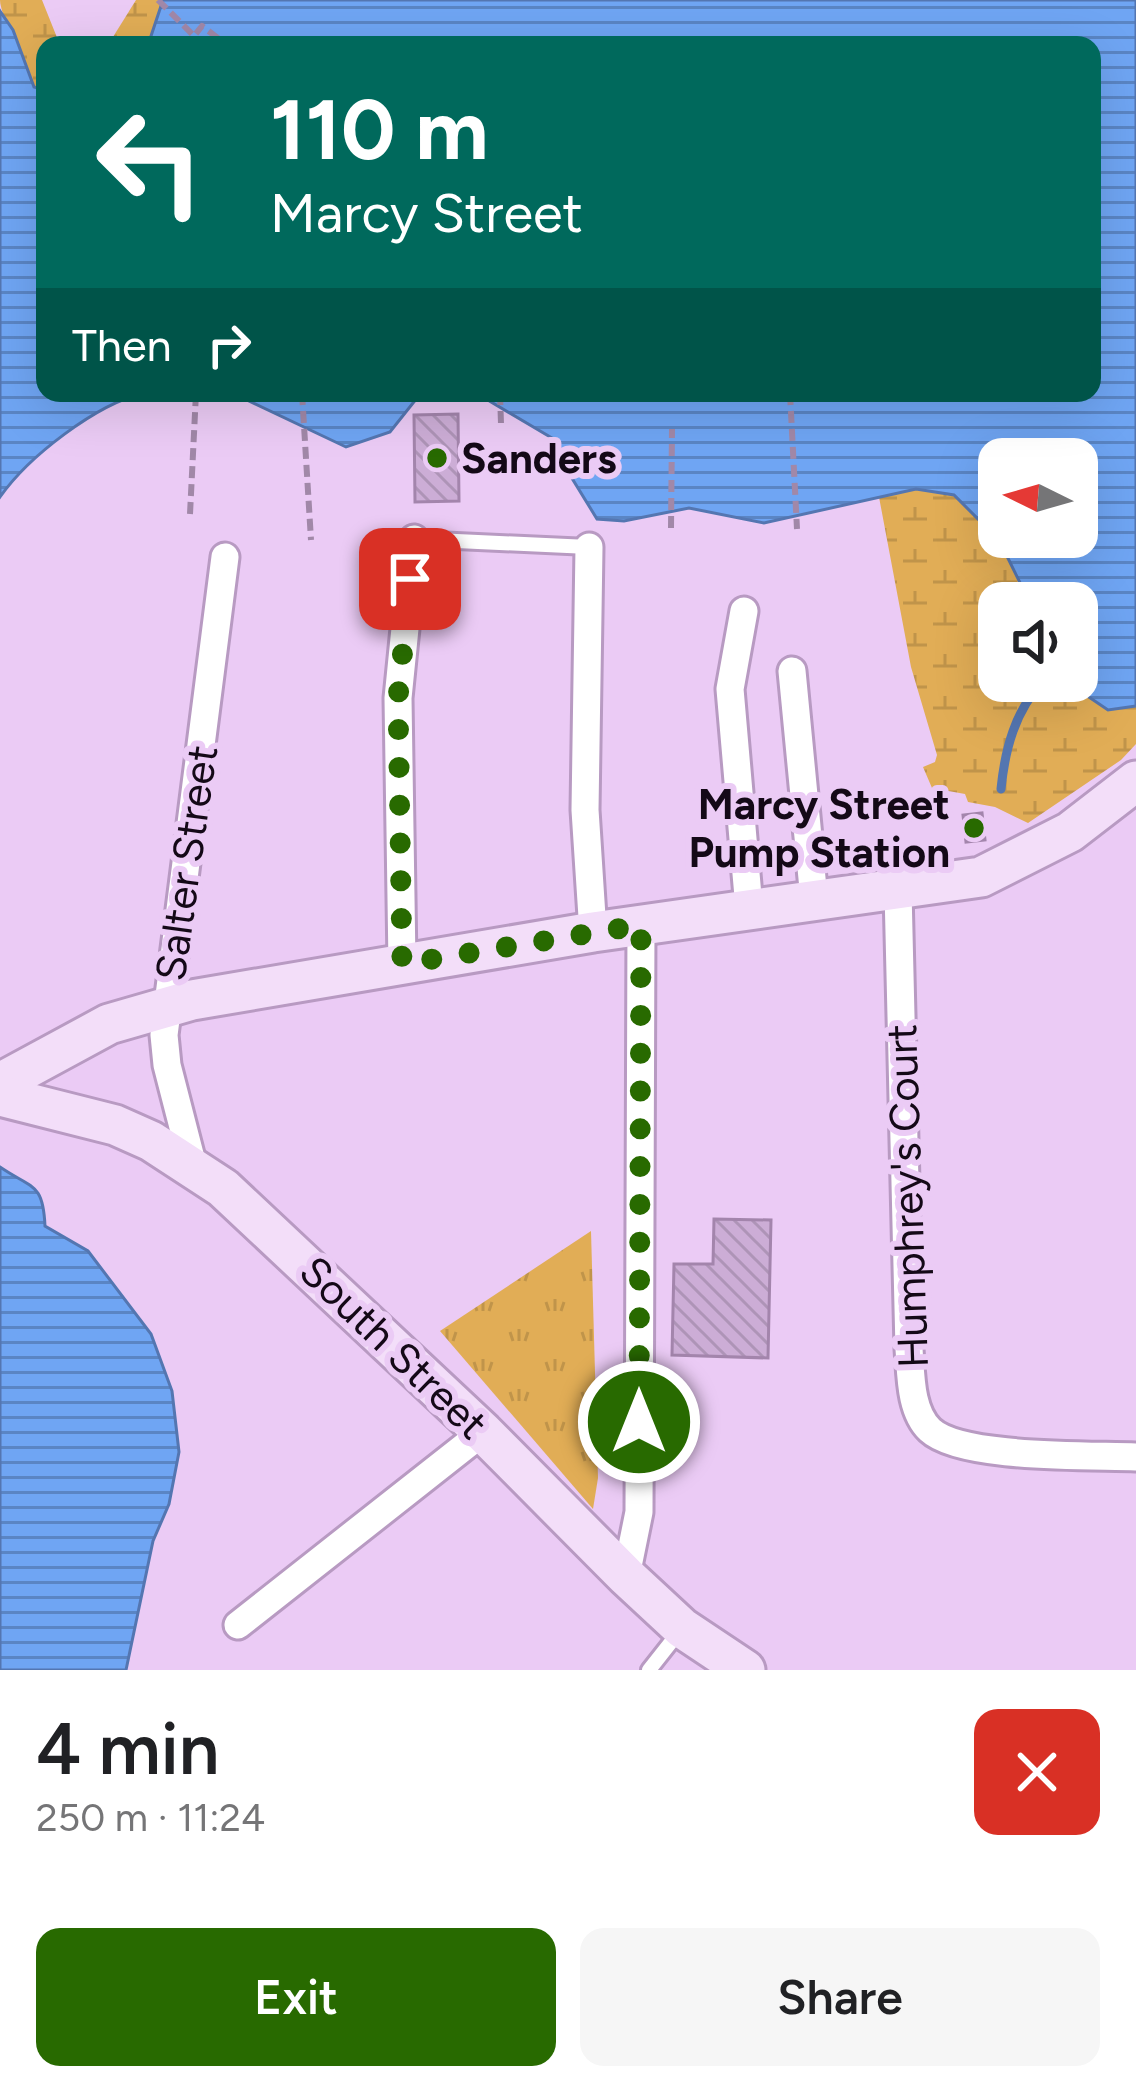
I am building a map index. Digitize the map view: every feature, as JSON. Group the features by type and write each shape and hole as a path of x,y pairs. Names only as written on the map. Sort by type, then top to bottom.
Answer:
{"main road":[{"path":"0,1083 76,1038 167,1005 593,932 981,877 1070,832 1136,781"},
{"name":"South Street","path":"0,1096 115,1125 194,1166 276,1234 626,1576 730,1666"}],"street":[{"path":"402,964 398,698 414,539"},
{"path":"589,548 585,810 593,932"},
{"name":"Salter Street","path":"194,1166 166,1065 167,1005 224,557"},
{"path":"744,610 730,689 749,908"},
{"path":"792,670 814,899"},
{"name":"Humphrey's Court","path":"898,891 909,1349 920,1418 933,1433 962,1445 1136,1456"},
{"path":"626,1576 639,1512 641,925"},
{"path":"238,1624 483,1432"}],"lane":[{"path":"414,539 589,548"},
{"path":"649,1670 682,1628"}],"path":[{"path":"158,0 194,36"},
{"path":"190,514 196,402"},
{"path":"303,402 311,541"},
{"path":"500,402 501,424"},
{"path":"790,402 796,529"},
{"path":"671,528 672,429"}],"green space":[{"path":"0,0 42,0 56,36 36,36 36,88 34,87"},
{"path":"136,0 163,0 151,36 114,36"},
{"path":"917,489 954,495 978,519 978,558 1008,558 1020,582 978,582 978,702 1097,702 1108,710 1136,706 1136,744 1121,760 1028,823 995,807 968,802 965,794 932,788 923,767 935,762 937,755 911,667 879,497"},
{"path":"591,1231 598,1478 593,1509 440,1331"}],"water":[{"path":"163,0 1136,0 1136,706 1108,710 1096,702 1098,582 1020,582 1008,558 1098,558 1098,438 978,438 978,519 954,495 916,489 764,523 689,508 624,521 597,519 570,475 557,441 491,402 1101,402 1101,36 151,36"},
{"path":"0,11 13,30 36,88 36,402 118,402 64,434 0,497"},
{"path":"251,402 414,402 390,432 346,447"},
{"path":"0,1167 38,1194 45,1226 88,1251 151,1334 172,1391 179,1452 169,1504 153,1541 126,1670 0,1670"}],"building":[{"name":"Sanders","path":"458,414 459,501 415,502 414,415"},
{"name":"Marcy Street Pump Station","path":"982,813 985,840 966,842 963,815"},
{"path":"714,1219 771,1220 768,1358 672,1355 674,1264 713,1264"}],"waterway":[{"path":"1001,789 1013,731 1027,702"}],"place":[{"name":"Sanders","path":"437,458"},
{"name":"Marcy Street Pump Station","path":"974,828"}],"route":[{"path":"410,579 398,698 402,964 641,925 639,1422"}]}
